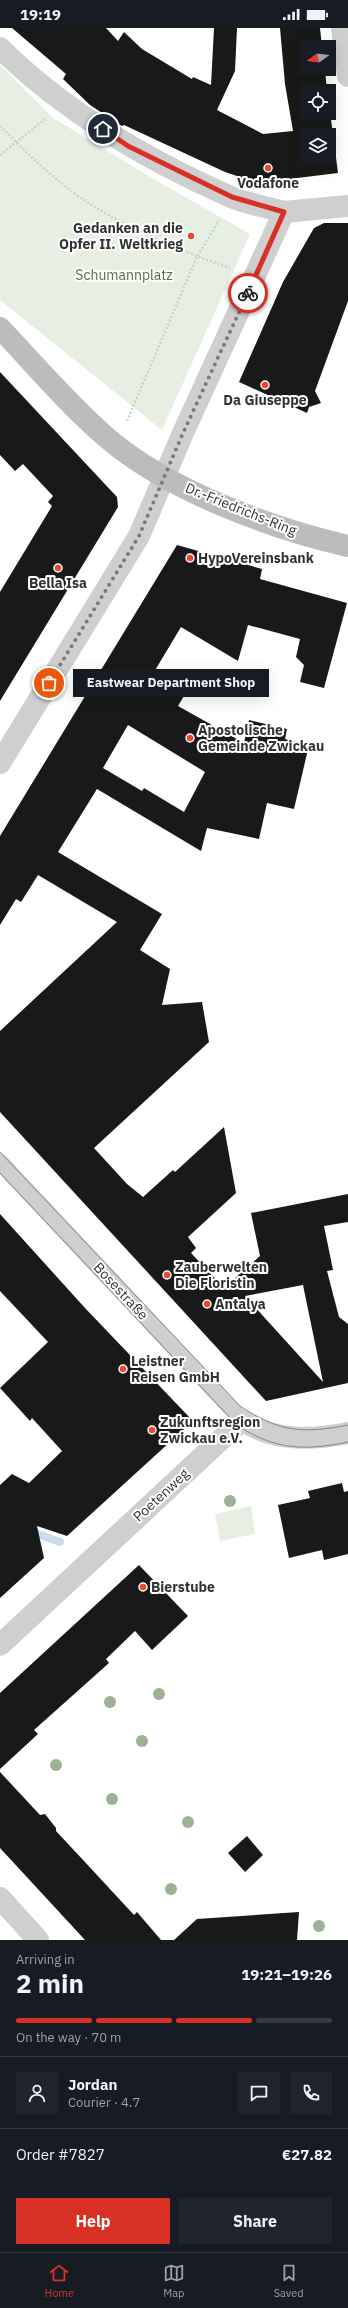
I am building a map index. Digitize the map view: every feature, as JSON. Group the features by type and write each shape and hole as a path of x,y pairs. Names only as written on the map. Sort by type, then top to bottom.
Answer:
{"main road":[{"name":"Dr.-Friedrichs-Ring","path":"0,328 73,405 117,445 164,476 226,506 310,537 348,546"}],"street":[{"path":"342,28 348,76"},
{"path":"0,48 64,103 128,146 232,197 284,212 348,206"},
{"path":"0,763 139,536 164,476 284,212"},
{"path":"242,1420 265,1431 307,1439 348,1433"},
{"name":"Poetenweg","path":"0,1645 242,1420"},
{"path":"0,1898 38,1940"}],"lane":[{"name":"Bosestraße","path":"0,1162 242,1420"}],"path":[{"path":"0,155 17,143 64,103"},
{"path":"0,126 60,183 112,217 198,257 256,276"},
{"path":"117,445 198,257 232,197"}],"green space":[{"name":"Schumannplatz","path":"0,65 53,118 157,181 250,234 162,430 0,300"},
{"path":"251,1506 255,1534 220,1541 215,1514"}],"building":[{"path":"12,28 106,28 118,41 124,32 142,49 192,79 193,77 211,85 214,28 237,28 235,71 217,110 263,134 293,131 285,84 280,28 320,28 321,40 300,40 300,76 326,76 326,84 300,84 300,120 331,120 332,128 300,128 300,164 336,164 336,158 338,173 273,181 252,181 225,172 124,125 122,126 90,105 63,79 66,74"},
{"path":"324,223 348,223 348,301 315,391 321,403 309,407 307,413 239,382 283,282 314,228"},
{"path":"0,372 117,497 118,507 0,701 0,592 52,506 48,502 53,496 23,464 15,471 0,455"},
{"path":"177,545 262,569 260,579 347,603 324,688 300,682 304,665 296,657 300,639 248,625 238,661 181,627 151,677 184,696 178,706 244,743 249,720 287,729 285,739 309,745 294,809 267,803 259,839 207,828 201,851 97,789 58,852 162,914 140,950 170,969 162,1005 202,1002 209,1042 94,1148 127,1184 143,1197 173,1170 175,1172 224,1127 236,1193 188,1237 196,1248 191,1253 224,1288 260,1256 251,1213 348,1194 348,1222 324,1226 333,1270 327,1271 339,1317 348,1324 348,1383 266,1401 0,1112 0,1031 117,922 38,875 21,902 16,899 0,925 0,836","holes":["128,725 205,772 184,812 144,788 142,791 103,768","303,1285 323,1382 245,1296"]},
{"path":"0,1214 85,1308 193,1421 67,1536 37,1526 44,1558 0,1598 0,1485 12,1474 29,1483 62,1451 32,1418 30,1421 0,1388 48,1342 0,1291"},
{"path":"342,1483 344,1492 348,1491 348,1554 324,1560 322,1550 289,1558 278,1505 310,1498 308,1491"},
{"path":"139,1565 188,1616 152,1650 135,1631 106,1659 109,1663 34,1730 38,1734 0,1769 0,1693"},
{"path":"0,1772 40,1815 45,1814 56,1828 56,1831 134,1915 137,1912 161,1940 85,1940 0,1848"},
{"path":"247,1836 263,1855 245,1872 228,1853"},
{"path":"299,1912 297,1940 174,1940 197,1919"}],"waterway":[{"path":"29,1531 60,1542"}],"tram line":[{"path":"0,1152 240,1406 267,1421 291,1429 304,1430 348,1425"},
{"path":"0,1173 237,1425 264,1439 277,1444 290,1446 318,1447 348,1442"}],"way so far":[{"path":"49,683 139,536 183,433 248,293"}],"place":[{"name":"Vodafone","path":"268,168"},
{"name":"Gedanken an die Opfer II. Weltkrieg","path":"191,236"},
{"name":"Da Giuseppe","path":"265,385"},
{"name":"HypoVereinsbank","path":"190,558"},
{"name":"Bella Isa","path":"58,568"},
{"name":"Eastwear Department Shop","path":"49,683"},
{"name":"Apostolische Gemeinde Zwickau","path":"190,738"},
{"name":"Zauberwelten Die Floristin","path":"167,1275"},
{"name":"Antalya","path":"207,1304"},
{"name":"Leistner Reisen GmbH","path":"123,1369"},
{"name":"Zukunftsregion Zwickau e.V.","path":"152,1430"},
{"name":"Bierstube","path":"143,1587"}],"route":[{"path":"103,129 128,146 232,197 284,212 248,293"}]}
